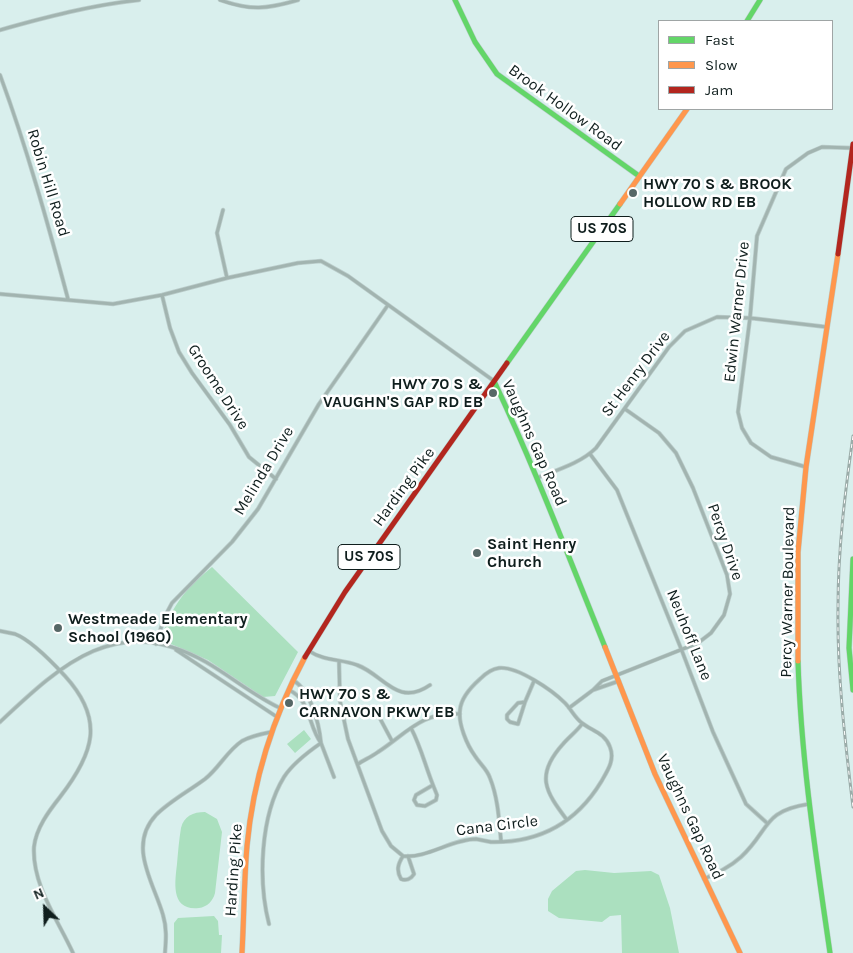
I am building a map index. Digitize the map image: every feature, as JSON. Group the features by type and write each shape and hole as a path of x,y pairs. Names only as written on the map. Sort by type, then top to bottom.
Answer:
{"street":[{"path":"0,30 51,16 116,2 139,0"},
{"path":"220,0 236,6 261,8 298,0"},
{"name":"Brook Hollow Road","path":"455,0 475,42 497,74 639,176"},
{"path":"747,20 760,0"},
{"name":"Robin Hill Road","path":"0,74 17,121 41,200 68,299"},
{"name":"Harding Pike","path":"242,953 245,864 248,831 255,791 280,708 308,650 345,592 686,110"},
{"name":"Edwin Warner Drive","path":"806,467 771,457 751,443 742,428 738,412 750,318 757,236 786,169 808,153 822,147 853,146"},
{"name":"Percy Warner Boulevard","path":"830,953 809,804 800,720 797,637 798,552 806,467 853,146"},
{"path":"223,210 217,233 226,278"},
{"name":"Vaughns Gap Road","path":"0,294 113,304 162,295 226,278 298,263 321,262 348,276 494,381 537,478 655,774 740,953"},
{"name":"Groome Drive","path":"162,295 170,328 179,352 192,373 230,425 248,457 276,479"},
{"name":"Melinda Drive","path":"156,644 164,618 175,599 240,532 258,508 327,391 388,305"},
{"name":"St Henry Drive","path":"537,478 590,454 605,438 669,347 685,331 717,317 750,318 828,327"},
{"name":"Percy Drive","path":"569,708 593,690 682,651 711,634 724,616 730,594 726,575 693,488 676,453 659,433 624,409"},
{"name":"Neuhoff Lane","path":"590,454 617,490 713,732 746,804 767,823"},
{"path":"853,559 850,648 853,690"},
{"path":"0,631 20,637 59,670 75,687 91,722 90,739 78,774 47,814 34,847 36,872 48,903 73,953"},
{"path":"0,722 59,670 83,655 109,645 135,642 156,644 185,652 207,663 256,695 280,708"},
{"path":"168,647 185,655 277,717"},
{"path":"308,650 322,658 352,663 366,668 387,685 399,691 414,691 430,685"},
{"path":"339,661 342,717 384,836 403,856 398,864 398,870 400,878 405,880 411,878 414,873 408,856"},
{"name":"Cana Circle","path":"403,856 468,840 501,841 536,836 552,830 580,811 593,795 610,768 612,759 611,749 606,740 596,731 582,724 562,700 534,681 508,669 498,668 486,674 463,700 460,714"},
{"path":"293,680 301,686 309,698 321,743 334,777"},
{"path":"525,702 519,702 508,714 507,718 510,722 518,724 534,681"},
{"path":"289,690 298,694 302,700 316,736 321,743"},
{"path":"376,711 392,741"},
{"path":"358,764 377,753 411,728 441,714 460,714 462,727 472,752 487,772 492,783 499,814 501,841"},
{"path":"567,820 550,797 545,784 545,778 549,764 557,752 582,724"},
{"path":"411,728 422,749 426,768 433,785 437,795 436,800 425,806 417,805 414,800 416,795 433,785"},
{"path":"165,953 166,930 164,918 147,875 144,860 143,846 147,829 160,811 211,774 238,744 250,737 272,731"},
{"path":"269,924 263,899 262,872 265,840 273,804 278,788 286,774 300,759 321,743"},
{"path":"704,879 724,870 741,857 767,823 778,814 792,807 809,804"}],"green space":[{"path":"212,567 298,652 275,696 263,697 208,660 164,641 162,636 166,625 181,597"},
{"path":"304,730 311,739 295,753 287,744"},
{"path":"205,812 217,819 222,832 215,893 207,905 199,908 190,908 183,905 179,900 175,887 181,828 184,820 190,816"},
{"path":"576,871 614,873 651,871 659,875 670,908 679,953 622,953 621,915 610,916 602,922 559,918 548,911 548,899 552,891"},
{"path":"214,916 218,921 219,935 222,935 221,953 174,953 174,923 178,918"}],"railway":[{"path":"853,436 842,521 838,607 840,682 853,807"}],"traffic: fast":[{"path":"455,0 475,42 497,74 639,176"},
{"path":"748,20 760,0"},
{"path":"507,363 620,204"},
{"path":"494,381 538,480 605,647"},
{"path":"853,559 849,648 853,690"},
{"path":"798,661 802,735 830,953"}],"traffic: slow":[{"path":"620,204 686,110"},
{"path":"798,661 798,552 806,467 838,254"},
{"path":"605,647 655,774 740,953"},
{"path":"242,953 245,872 254,797 275,725 305,657"}],"traffic: jam":[{"path":"838,254 853,144"},
{"path":"305,657 345,592 507,363"}],"place":[{"name":"HWY 70 S & BROOK HOLLOW RD EB","path":"633,193"},
{"name":"HWY 70 S & VAUGHN'S GAP RD EB","path":"493,393"},
{"name":"Saint Henry Church","path":"477,553"},
{"name":"Westmeade Elementary School (1960)","path":"58,628"},
{"name":"HWY 70 S & CARNAVON PKWY EB","path":"289,703"}]}
